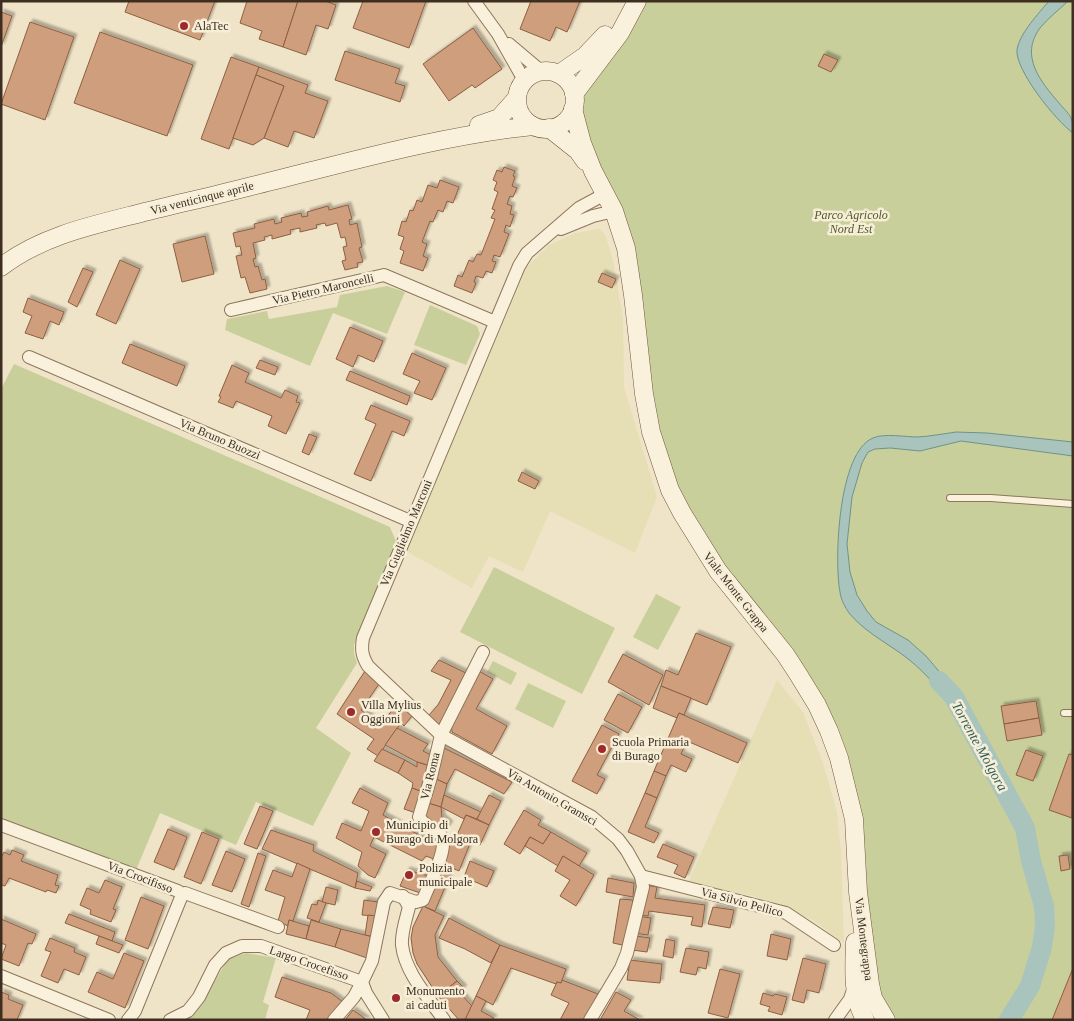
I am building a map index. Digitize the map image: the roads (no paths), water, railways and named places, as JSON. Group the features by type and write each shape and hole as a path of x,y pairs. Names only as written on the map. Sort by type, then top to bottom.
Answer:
{"street":[{"path":"474,1 498,34 524,80"},
{"path":"559,74 585,56 599,43 628,1"},
{"path":"574,102 569,82 559,74 550,71 531,74 520,86 516,99 521,115 541,127 564,122 574,102 620,33 637,1"},
{"path":"498,34 541,71"},
{"name":"Via venticinque aprile","path":"410,148 499,118 516,99"},
{"name":"Viale Monte Grappa","path":"574,102 582,143 593,171 614,210 628,257 644,394 652,432 670,490 682,514 718,572 785,654 817,705 829,731 838,758 854,819 858,892"},
{"name":"Viale Monte Grappa","path":"541,127 578,151 593,171"},
{"name":"Via venticinque aprile","path":"1,267 31,248 82,229 410,148 501,129 541,127"},
{"name":"Via Guglielmo Marconi","path":"441,735 368,666 361,648 362,638 519,266 528,253 579,208 605,194"},
{"name":"Via Guglielmo Marconi","path":"551,232 614,210"},
{"name":"Via Pietro Maroncelli","path":"231,310 384,275 495,322"},
{"name":"Via Bruno Buozzi","path":"29,356 410,521"},
{"path":"441,735 483,652"},
{"name":"Via Antonio Gramsci","path":"441,735 592,817 618,839 641,876"},
{"name":"Via Roma","path":"403,896 416,902 423,900 442,852 443,842 441,836 422,823 419,817 441,735"},
{"name":"Via Crocifisso","path":"1,825 178,891 182,895 185,893 278,927"},
{"path":"590,1020 621,968 627,953 643,887 641,876"},
{"name":"Via Silvio Pellico","path":"641,876 786,913 834,945"},
{"name":"Via Montegrappa","path":"858,892 854,987 860,1009 866,1020"},
{"name":"Via Montegrappa","path":"858,892 866,965 873,998 886,1020"},
{"path":"334,1020 354,997 372,961 384,902 390,893 403,896 409,907 402,946 412,973 444,1020"},
{"path":"128,1020 135,1011 182,895"},
{"name":"Largo Crocefisso","path":"170,1020 188,1011 199,998 215,965 226,953 242,946 261,946 362,982"},
{"path":"1,976 109,1020"},
{"path":"362,982 366,993 383,1020"},
{"path":"835,1020 850,999 854,987"},
{"path":"866,1020 873,998"},
{"path":"431,1002 432,1020"}],"lane":[{"path":"950,498 991,498 1073,504"},
{"path":"1064,713 1073,713"}],"water":[{"path":"1049,1 1068,1 1040,28 1034,38 1032,58 1045,86 1070,116 1073,133 1047,107 1029,82 1018,59 1017,50 1021,37"},
{"name":"Torrente Molgora","path":"956,432 987,433 1073,442 1073,456 961,441 920,451 890,448 875,449 868,452 862,463 852,497 847,544 850,572 857,595 876,622 908,640 926,656 948,682 960,700 950,705 917,666 868,631 849,613 841,595 838,577 838,557 841,509 846,485 852,464 861,447 873,438 888,435 918,437"}],"waterway":[{"name":"Torrente Molgora","path":"939,681 954,697 1025,828 1031,861 1044,906 1045,926 1042,947 1030,986 1009,1020"}],"place":[{"name":"AlaTec","path":"184,26"},
{"name":"Villa Mylius Oggioni","path":"351,712"},
{"name":"Scuola Primaria di Burago","path":"602,749"},
{"name":"Municipio di Burago di Molgora","path":"376,832"},
{"name":"Polizia municipale","path":"409,875"},
{"name":"Monumento ai caduti","path":"396,998"}],"park label":[{"name":"Parco Agricolo Nord Est","path":"851,222"}]}
